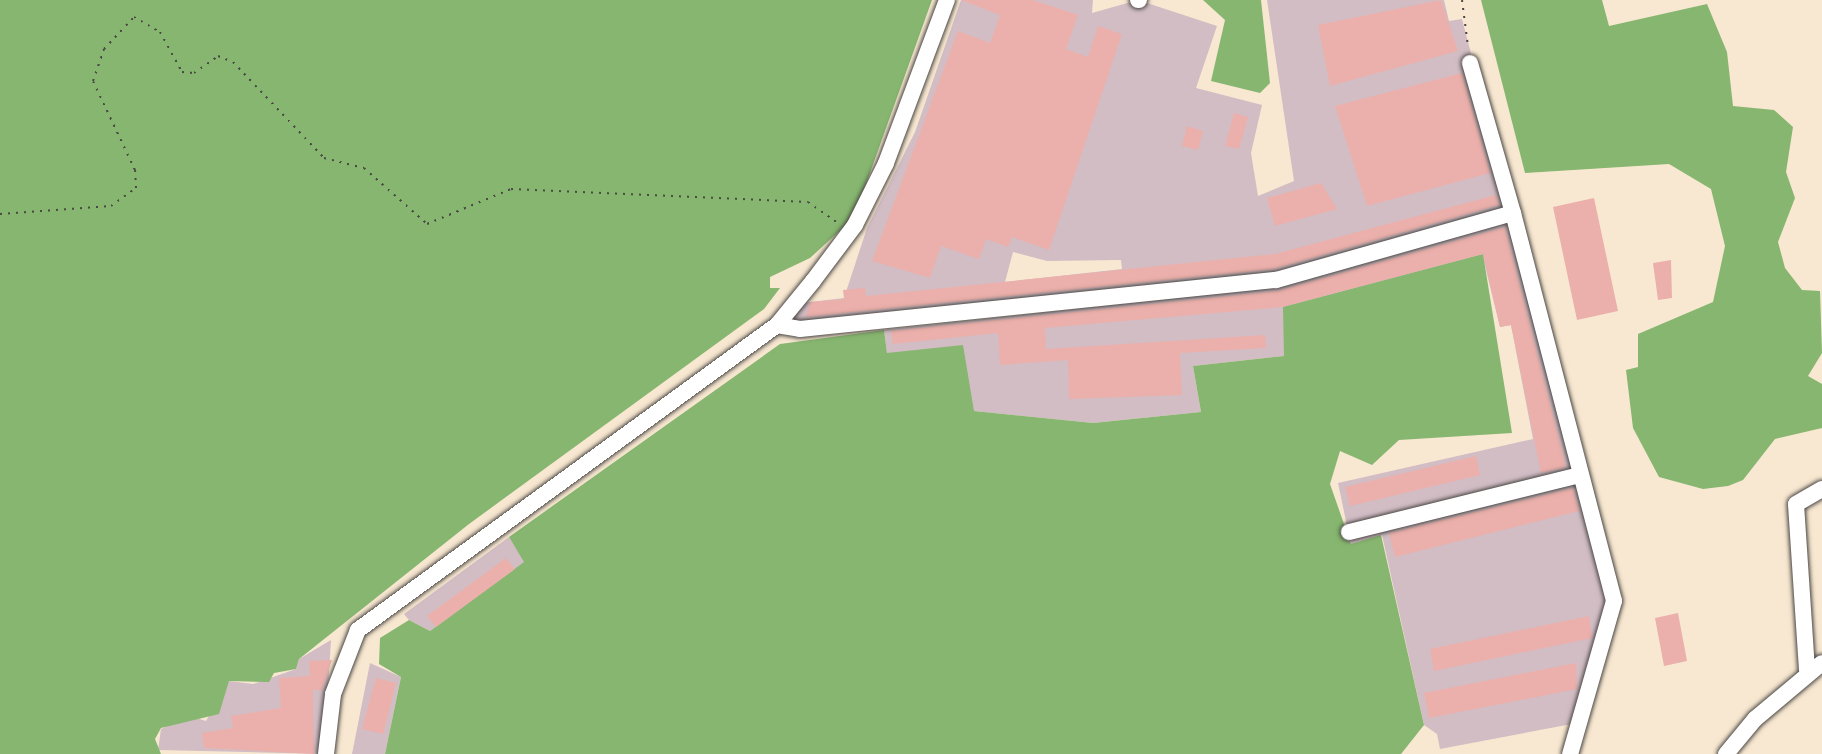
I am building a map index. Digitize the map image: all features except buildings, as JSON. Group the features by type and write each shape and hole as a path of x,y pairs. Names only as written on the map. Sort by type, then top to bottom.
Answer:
{"street":[{"path":"326,754 333,694 358,630 777,325 844,239 886,163 947,0"},
{"path":"1470,63 1513,213 1614,601 1570,754"},
{"path":"777,325 800,329 1276,280 1513,213"},
{"path":"1349,532 1579,475"},
{"path":"1726,754 1815,667 1796,504 1822,489"}],"path":[{"path":"1462,0 1470,63"},
{"path":"0,214 86,211 127,200 136,188 135,170 93,81 104,49 134,17 160,32 182,72 194,73 218,56 233,62 324,158 364,168 427,224 522,190 808,202 822,205 844,239"}],"shaded area":[{"path":"961,0 1093,0 1092,13 1138,0 1217,26 1196,88 1262,105 1251,153 1258,196 1294,181 1267,0 1444,0 1449,21 1462,19 1614,601 1577,723 1440,749 1437,734 1424,725 1382,535 1351,545 1338,483 1533,439 1511,325 1500,327 1482,254 1284,356 1193,366 1201,412 1093,423 974,411 887,353 884,330 1277,287 777,325 794,304 844,298 867,228 915,132","holes":["1013,252 1047,261 1121,260 1122,269 1005,282"]},
{"path":"509,537 525,562 430,631 404,614"},
{"path":"331,640 324,754 158,750 161,729 190,716 206,721 229,681 253,684 296,669 299,659"},
{"path":"370,663 401,677 385,754 352,754"}],"green space":[{"path":"0,0 932,0 862,195 845,226 810,258 770,277 770,288 780,288 764,309 469,524 299,659 296,669 274,673 269,682 229,681 219,714 161,728 155,739 161,754 0,754"},
{"path":"1203,0 1261,0 1270,83 1260,93 1211,81 1225,20"},
{"path":"1481,0 1602,0 1609,26 1707,4 1727,52 1733,106 1774,110 1793,127 1786,172 1795,198 1778,242 1785,268 1802,290 1820,291 1822,353 1808,376 1822,384 1822,428 1775,439 1743,480 1728,486 1703,489 1659,477 1633,428 1626,370 1638,367 1638,334 1713,302 1725,246 1711,189 1669,164 1525,173"},
{"path":"1483,254 1512,433 1399,440 1372,465 1340,451 1330,484 1351,544 1381,535 1424,725 1401,754 385,754 401,677 379,664 380,638 409,620 430,631 524,562 509,537 780,344 884,330 887,353 963,345 974,411 1093,423 1201,412 1193,366 1284,356 1283,307"}]}
